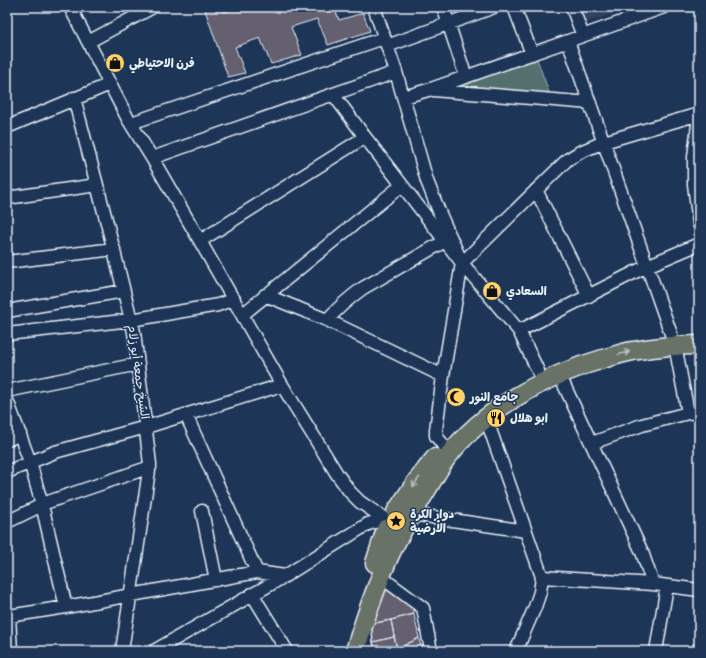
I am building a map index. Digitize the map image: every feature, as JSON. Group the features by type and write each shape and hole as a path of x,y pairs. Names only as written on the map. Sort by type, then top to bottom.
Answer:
{"main road":[{"path":"355,651 381,577 395,546 397,520 457,446 486,418 530,389 559,374 632,351 699,333"},
{"path":"345,651 397,520 416,482 454,434 482,409 498,396 554,363 628,339 673,340 699,345"}],"street":[{"path":"70,7 131,123 282,385 337,474 350,492 360,502 397,520"},
{"path":"88,42 153,7"},
{"path":"374,7 404,97 427,180 440,214 462,263 443,376 436,433 438,439 444,446"},
{"path":"443,7 466,77"},
{"path":"131,123 386,42 448,24 494,7"},
{"path":"514,7 532,54"},
{"path":"572,7 582,36"},
{"path":"404,97 466,77 664,7"},
{"path":"568,41 673,340 693,412 642,425 592,443"},
{"path":"152,158 396,72"},
{"path":"7,127 110,84"},
{"path":"428,90 590,103"},
{"path":"334,94 365,137 462,263 519,331 538,372"},
{"name":"الشيخ جمعة أبو زلام","path":"74,98 114,249 134,332 150,464 122,651"},
{"path":"462,263 567,160 580,152 604,142 699,115 694,157 694,184 699,224"},
{"path":"200,241 365,137"},
{"path":"7,198 97,184"},
{"path":"242,314 402,185"},
{"path":"536,190 589,296"},
{"path":"327,320 339,307 363,288 445,241"},
{"path":"519,331 647,266 699,244"},
{"path":"7,262 114,249"},
{"path":"7,311 124,291"},
{"path":"266,295 327,320 443,376"},
{"path":"7,334 131,320 218,305 234,300"},
{"path":"7,391 138,364"},
{"path":"559,374 642,552 653,584"},
{"path":"7,472 55,452 146,427 282,385"},
{"path":"7,400 30,462 42,505 66,607"},
{"path":"186,415 257,572"},
{"path":"486,418 542,577 540,592 535,607 516,651"},
{"path":"7,440 20,434"},
{"path":"7,522 48,502 150,467"},
{"path":"202,511 216,580"},
{"path":"154,651 166,648 368,524 397,520 526,532"},
{"path":"12,651 8,615 130,596 257,572 285,576"},
{"path":"381,577 423,608 431,651"},
{"path":"542,577 653,584 699,590"},
{"path":"656,651 667,586"},
{"path":"252,594 287,651"},
{"path":"365,620 368,651"}],"shaded area":[{"path":"578,7 633,7 584,23"}],"green space":[{"path":"537,59 551,98 459,87"}],"building":[{"path":"204,7 222,7 224,12 239,7 334,7 339,20 363,13 370,31 328,45 317,19 291,27 302,55 271,64 260,38 235,47 245,73 228,77"},
{"path":"384,584 413,608 414,614 370,624"},
{"path":"414,614 419,638 397,649 391,620"},
{"path":"391,620 394,637 373,642 370,624"},
{"path":"394,637 397,649 393,651 375,651 373,642"},
{"path":"419,638 422,651 398,651 397,649"}],"place":[{"name":"فرن الاحتياطي","path":"115,63"},
{"name":"السعادي","path":"492,291"},
{"name":"جامع النور","path":"456,397"},
{"name":"ابو هلال","path":"496,418"},
{"name":"دوار الكرة الأرضية","path":"396,521"}]}
